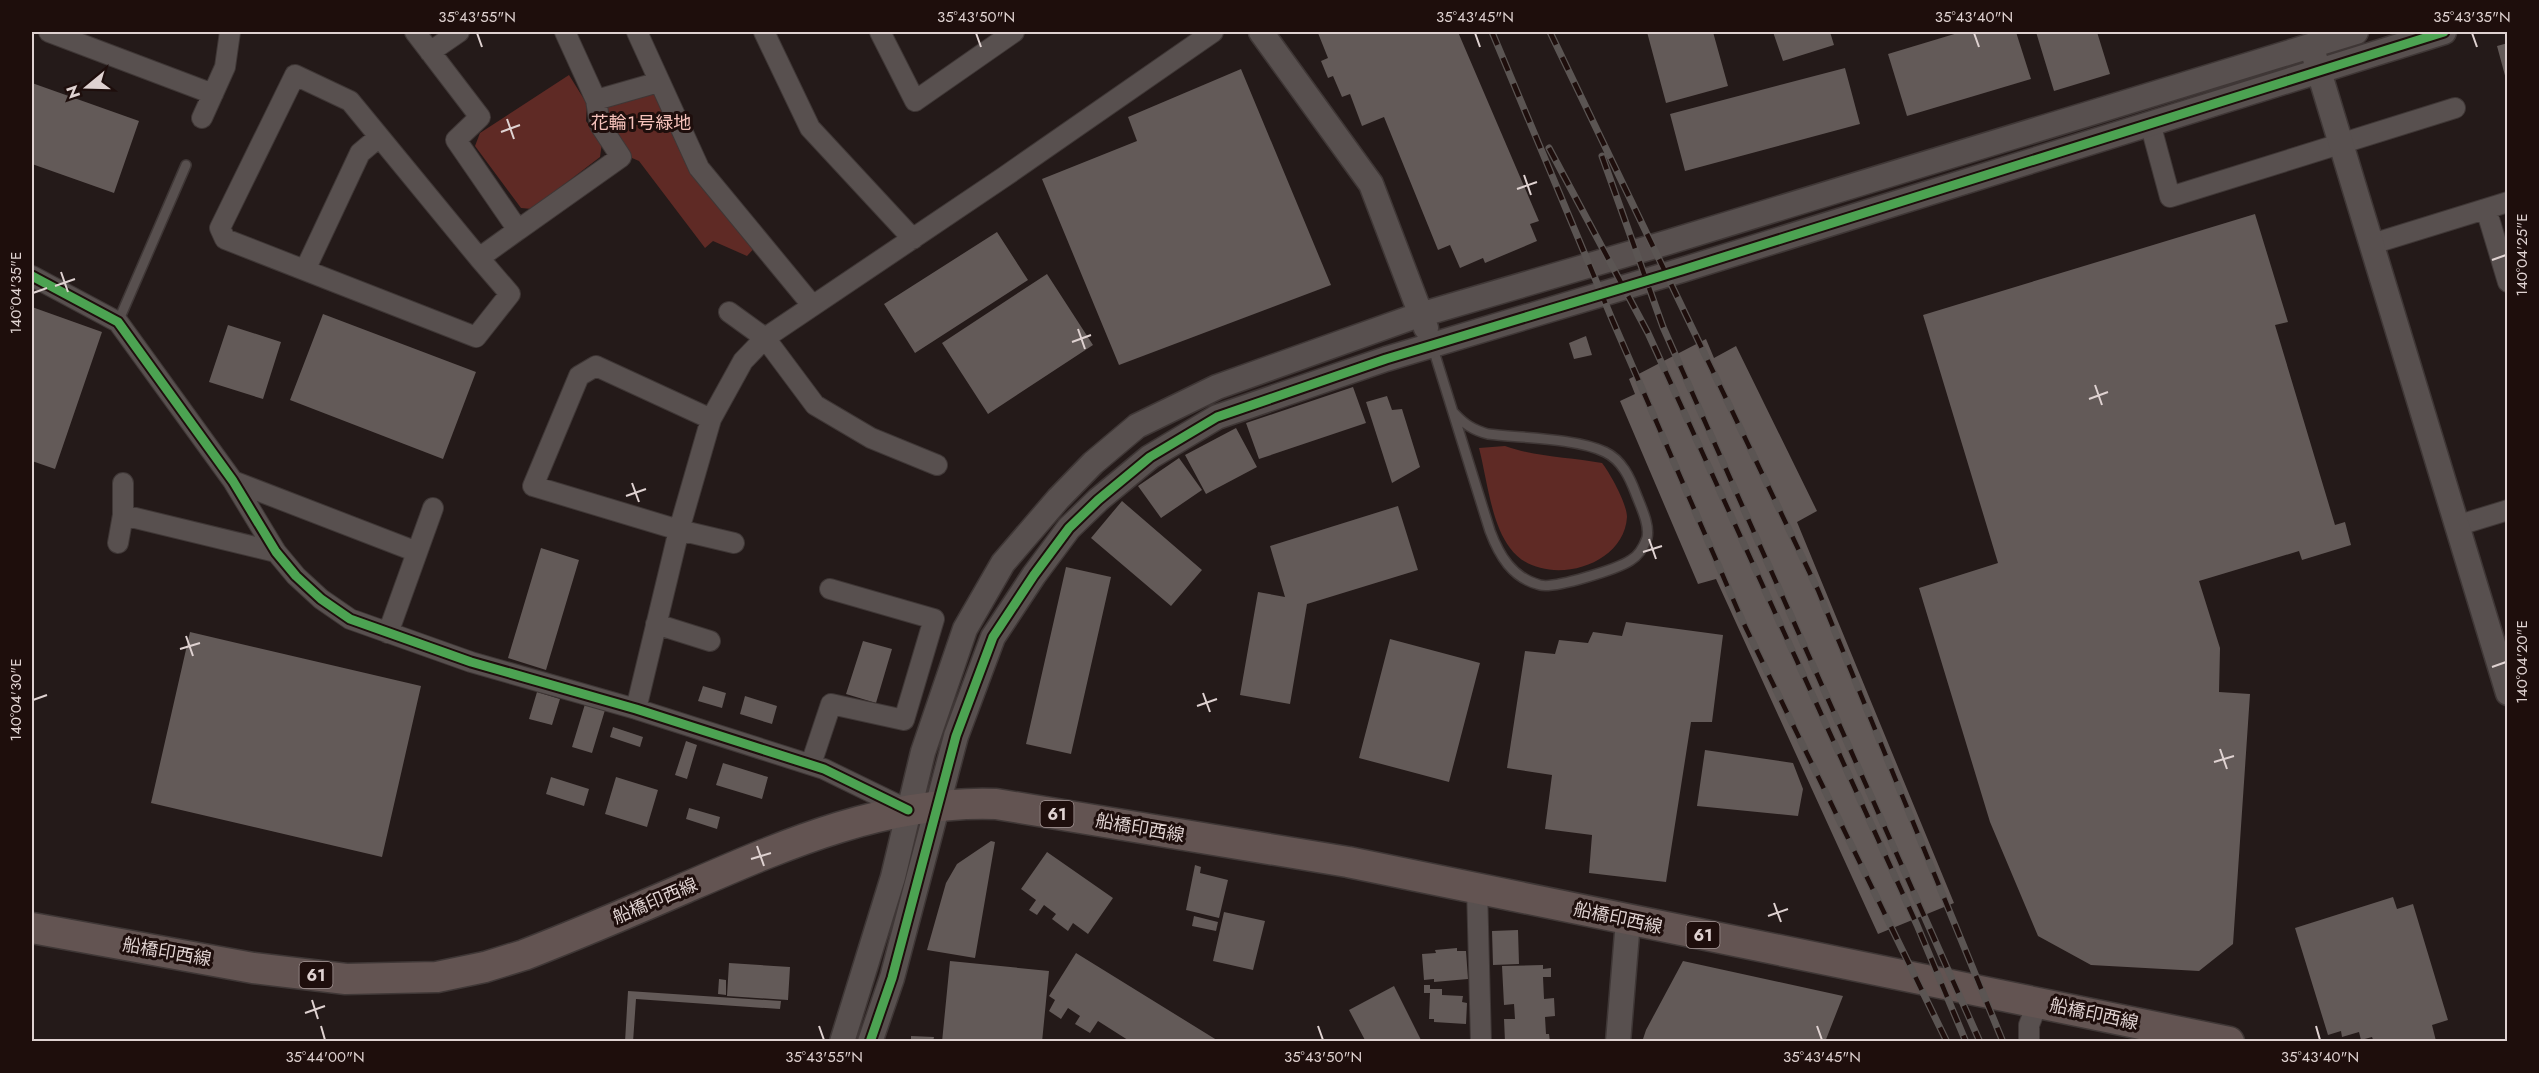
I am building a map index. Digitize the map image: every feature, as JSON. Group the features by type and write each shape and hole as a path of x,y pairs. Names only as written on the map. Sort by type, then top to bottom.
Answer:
{"main road":[{"name":"船橋印西線","path":"32,928 253,968 346,979 437,977 485,967 524,955 806,837 864,819 938,806 972,803 996,804 1348,862 1628,921 1823,958 2229,1041"}],"street":[{"path":"49,32 213,94"},
{"path":"202,118 225,67 230,32"},
{"path":"415,32 480,117 456,140 518,230"},
{"path":"430,52 459,32"},
{"path":"479,258 621,157 600,125 596,100 565,32"},
{"path":"637,32 699,168 812,305"},
{"path":"765,32 810,129 913,239"},
{"path":"880,32 915,101 992,38 1014,32"},
{"path":"636,709 679,530 711,419 743,361 765,338 812,305 913,239 1213,32"},
{"path":"1261,32 1371,184 1431,345"},
{"path":"842,1041 893,878 923,752 965,629 1003,563 1058,499 1094,463 1137,426 1217,387 1421,314 1669,242 2309,38 2356,32"},
{"path":"870,1041 892,978 956,736 993,637 1034,575 1069,528 1098,500 1150,457 1216,417 1431,345 1682,270 2444,32"},
{"path":"2309,38 2508,693"},
{"path":"295,75 350,101 379,136 510,294 476,337 225,239 220,228 295,75"},
{"path":"596,100 659,82"},
{"path":"2150,123 2170,197 2455,108"},
{"path":"305,270 360,153 379,136"},
{"path":"2372,244 2508,202"},
{"path":"2486,208 2508,282"},
{"path":"32,276 118,322 233,481 276,552 296,576 321,599 350,619 471,662 636,709 811,764 908,810"},
{"path":"729,312 765,338 815,405 871,438 937,465"},
{"path":"711,419 596,366 579,376 533,486 679,530 734,543"},
{"path":"233,481 417,552"},
{"path":"118,543 123,515 123,483"},
{"path":"388,633 433,508"},
{"path":"2456,526 2508,510"},
{"path":"123,515 276,552"},
{"path":"811,764 831,704 904,720 934,619 830,589"},
{"path":"656,624 710,641"},
{"path":"1477,888 1481,1041"},
{"path":"1618,1041 1628,921"},
{"path":"2029,1041 2029,1025 2038,1002"}],"lane":[{"path":"118,322 186,165"},
{"path":"1431,345 1498,553 1508,566 1522,577 1540,586 1559,585 1621,565 1633,559 1642,549 1647,536 1645,519 1630,478 1620,464 1606,452 1586,445 1488,434 1461,422 1454,413"}],"green space":[{"path":"569,75 587,104 586,121 602,143 600,157 532,209 521,208 475,146 480,133"},
{"name":"花輪１号緑地","path":"658,85 758,244 747,256 713,241 705,248 639,161 625,155 602,123 600,102"},
{"path":"1505,446 1541,455 1602,463 1621,497 1627,517 1622,535 1612,550 1596,561 1578,568 1559,570 1540,568 1523,561 1510,548 1498,526 1479,448"}],"building":[{"path":"1458,32 1539,221 1530,224 1537,241 1485,263 1483,258 1460,268 1450,245 1438,250 1384,117 1362,126 1350,94 1342,97 1333,76 1328,78 1321,61 1328,58 1318,33"},
{"path":"1647,32 1713,32 1728,86 1666,103"},
{"path":"1773,32 1830,32 1834,45 1783,61"},
{"path":"1961,32 2016,32 2031,79 1907,116 1888,54"},
{"path":"2036,32 2097,32 2110,74 2054,91"},
{"path":"2508,43 2508,83 2507,83 2497,46"},
{"path":"1845,68 1860,124 1685,171 1670,114"},
{"path":"1241,69 1331,285 1119,365 1042,179 1137,141 1128,117"},
{"path":"32,83 139,121 114,193 32,164"},
{"path":"2255,214 2288,322 2275,325 2335,525 2345,522 2351,545 2302,560 2299,551 2199,581 2220,648 2219,692 2250,694 2233,944 2199,971 2091,965 2038,936 1990,822 1919,588 1998,563 1923,315"},
{"path":"997,232 1028,280 915,353 884,304"},
{"path":"1047,274 1093,345 988,414 942,343"},
{"path":"32,307 102,332 55,469 32,461"},
{"path":"323,314 476,372 443,459 290,400"},
{"path":"228,325 281,342 263,399 209,382"},
{"path":"1586,336 1592,355 1574,359 1569,343"},
{"path":"1706,339 1714,358 1736,346 1817,511 1797,522 1954,903 1878,934 1716,579 1698,584 1620,401 1635,394 1629,379"},
{"path":"1353,387 1366,423 1259,459 1246,423"},
{"path":"1387,396 1392,410 1402,409 1420,467 1392,483 1366,402"},
{"path":"1236,428 1257,467 1206,494 1185,455"},
{"path":"1179,458 1202,490 1161,518 1138,486"},
{"path":"1122,501 1202,570 1171,606 1091,538"},
{"path":"1398,506 1418,570 1307,604 1290,704 1240,695 1258,592 1285,597 1270,546"},
{"path":"541,548 579,560 546,670 508,658"},
{"path":"1066,567 1111,577 1071,754 1026,744"},
{"path":"1626,622 1723,635 1712,722 1691,722 1666,882 1589,873 1592,835 1545,829 1552,775 1507,768 1525,651 1555,654 1559,640 1588,643 1593,632 1622,636"},
{"path":"190,632 421,686 382,857 151,803"},
{"path":"1390,639 1480,663 1449,782 1359,758"},
{"path":"863,641 892,649 876,703 846,694"},
{"path":"703,686 726,693 722,708 698,701"},
{"path":"537,692 560,699 552,725 529,719"},
{"path":"745,696 777,706 772,724 740,714"},
{"path":"585,704 605,710 592,753 572,747"},
{"path":"613,727 643,737 640,747 610,737"},
{"path":"686,741 697,745 687,779 675,775"},
{"path":"1705,750 1793,763 1803,789 1798,816 1697,806"},
{"path":"723,763 768,777 762,799 716,785"},
{"path":"551,777 589,789 584,806 546,794"},
{"path":"616,777 658,790 647,827 605,814"},
{"path":"689,808 720,817 717,829 686,819"},
{"path":"991,841 995,842 975,958 927,950 946,883 957,864"},
{"path":"1047,852 1113,898 1088,934 1073,923 1068,931 1052,919 1056,914 1044,905 1037,915 1029,910 1036,900 1021,889"},
{"path":"1195,865 1201,867 1200,873 1228,880 1219,918 1186,910"},
{"path":"2393,897 2397,909 2413,904 2448,1020 2432,1025 2436,1041 2434,1042 2374,1042 2372,1037 2361,1040 2359,1032 2342,1037 2341,1031 2328,1035 2295,928"},
{"path":"1224,912 1265,921 1253,970 1213,961"},
{"path":"1194,916 1218,922 1216,931 1192,926"},
{"path":"1518,930 1519,964 1493,965 1492,931"},
{"path":"1457,948 1457,951 1466,951 1468,979 1434,982 1434,979 1424,980 1422,954"},
{"path":"1076,953 1220,1042 1131,1042 1098,1021 1090,1033 1075,1024 1080,1016 1068,1008 1061,1019 1049,1011 1055,1000 1049,996"},
{"path":"950,961 1049,971 1042,1042 942,1042"},
{"path":"1683,961 1843,996 1825,1042 1642,1042 1646,1030"},
{"path":"729,963 790,967 788,1000 727,996"},
{"path":"1543,965 1543,969 1551,968 1551,977 1543,977 1544,999 1554,998 1555,1016 1545,1017 1546,1034 1549,1034 1550,1042 1505,1042 1504,1019 1515,1019 1514,1004 1504,1005 1502,966"},
{"path":"719,979 726,980 726,995 718,994"},
{"path":"1424,985 1430,985 1430,989 1442,989 1442,995 1463,996 1462,1002 1467,1003 1466,1024 1434,1022 1434,1019 1429,1019 1430,993 1424,993"},
{"path":"1394,986 1422,1042 1366,1042 1349,1010"},
{"path":"628,991 781,1001 780,1009 636,999 633,1042 625,1042"},
{"path":"911,1036 934,1037 933,1042 911,1042"}],"railway":[{"path":"1492,32 1612,319 1742,620 1947,1042"},
{"path":"1550,32 1818,590 2003,1042"},
{"path":"1549,148 1648,333 1917,925 1966,1042"},
{"path":"1602,156 1663,327 1980,1042"}],"cycle path":[{"path":"870,1042 892,978 956,736 993,637 1034,575 1069,528 1098,500 1150,457 1217,417 1386,359 1682,270 2444,32"},
{"path":"32,276 118,322 233,481 276,552 296,576 321,599 350,619 471,662 636,709 824,769 908,810"}]}
